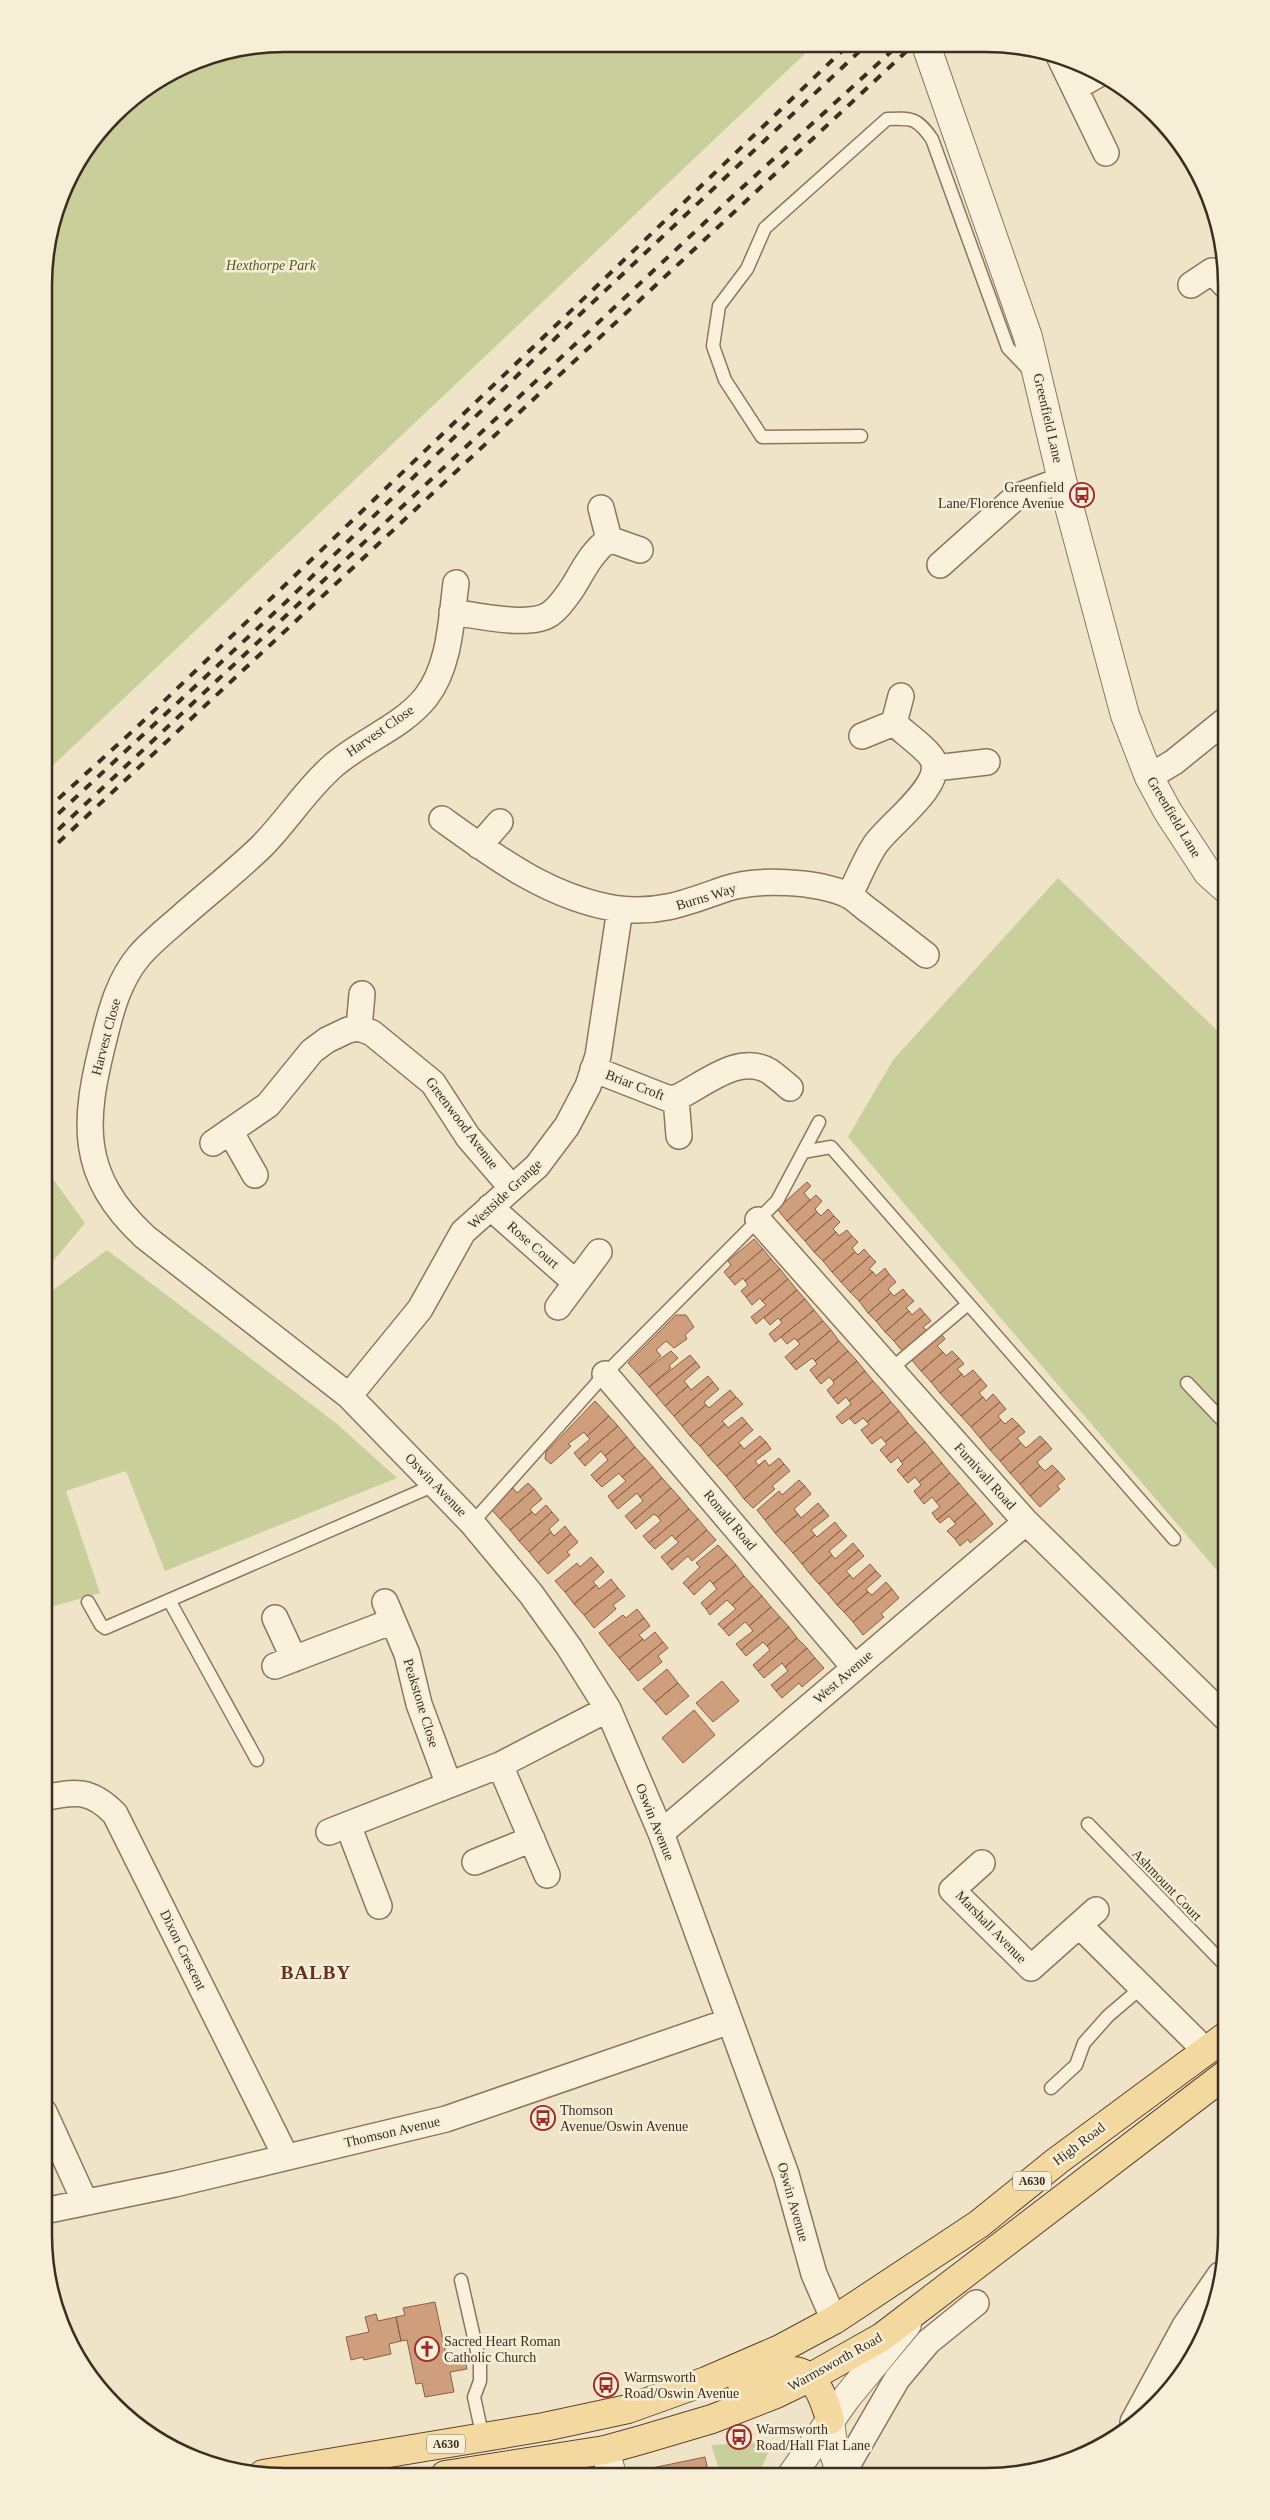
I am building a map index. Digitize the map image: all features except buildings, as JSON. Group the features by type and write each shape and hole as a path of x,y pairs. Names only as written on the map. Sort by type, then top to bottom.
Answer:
{"main road":[{"name":"High Road","path":"834,2320 979,2224 1057,2161 1216,2043"},
{"name":"A630","path":"300,2468 483,2438 628,2409 660,2399 780,2348 834,2320 846,2327 871,2324 941,2279 1003,2232 1036,2218 1218,2080"},
{"name":"Warmsworth Road","path":"540,2468 608,2463 776,2394 811,2377 882,2337 1036,2218"},
{"path":"660,2399 696,2398 734,2387 776,2371 793,2370 811,2377 825,2401 830,2420"},
{"name":"A630","path":"608,2463 608,2427 628,2409"}],"street":[{"name":"Greenfield Lane","path":"928,52 1028,337 1062,480 1125,715 1149,777 1168,812 1208,873 1218,882"},
{"path":"1064,67 1106,153"},
{"path":"1075,88 1091,79"},
{"path":"1191,285 1212,271 1217,277"},
{"path":"940,565 1016,497 1062,480"},
{"path":"601,508 609,539"},
{"path":"609,539 640,550"},
{"path":"452,612 514,619 534,619 550,614 572,588 587,561 597,548 609,539"},
{"name":"Harvest Close","path":"349,1396 145,1237 123,1216 108,1195 99,1174 90,1131 90,1103 110,1012 128,970 156,939 274,834 312,785 357,748 408,715 426,696 440,674 445,656 456,583"},
{"path":"894,724 901,696"},
{"path":"862,736 894,724"},
{"path":"849,896 874,845 888,827 924,794 932,780 935,768 933,758 894,724"},
{"path":"1149,777 1174,762 1218,726"},
{"path":"935,768 987,762"},
{"name":"Burns Way","path":"442,820 508,866 565,894 589,902 620,909 662,910 698,900 726,889 753,884 793,884 824,888 849,896 926,955"},
{"path":"479,846 500,822"},
{"name":"Westside Grange","path":"349,1396 420,1309 463,1232 537,1166 553,1148 567,1126 588,1086 598,1056 620,909"},
{"path":"255,1175 222,1137 268,1104 312,1051 327,1040 348,1030 359,1028 362,994"},
{"name":"Greenwood Avenue","path":"359,1028 372,1033 433,1083 468,1137 512,1188"},
{"name":"Briar Croft","path":"593,1069 667,1098 676,1098 731,1069 743,1065 768,1071 790,1088"},
{"name":"Briar Croft","path":"676,1098 680,1136"},
{"name":"Rose Court","path":"490,1207 576,1283"},
{"name":"Furnivall Road","path":"758,1220 1026,1522 1218,1710"},
{"path":"558,1307 600,1252"},
{"name":"Ronald Road","path":"605,1374 854,1667"},
{"name":"Oswin Avenue","path":"349,1396 437,1484 472,1523 530,1594 569,1647 608,1709 661,1833 786,2174 814,2274 834,2320"},
{"name":"West Avenue","path":"661,1833 1026,1522"},
{"name":"Peakstone Close","path":"275,1618 284,1663 389,1611 406,1654 425,1722 449,1785"},
{"path":"379,1906 338,1828 500,1765 608,1709"},
{"path":"500,1765 547,1875"},
{"name":"Dixon Crescent","path":"53,1796 70,1792 86,1794 102,1800 115,1814 286,2157"},
{"path":"475,1862 532,1839"},
{"name":"Marshall Avenue","path":"982,1863 952,1890 1031,1968 1088,1918 1142,1987 1216,2043"},
{"name":"Thomson Avenue","path":"53,2209 446,2119 730,2021"},
{"path":"53,2131 86,2202"},
{"path":"1157,2391 1185,2326 1211,2288"},
{"path":"846,2468 897,2379 928,2342 976,2303"},
{"path":"797,2468 830,2420 923,2306"},
{"path":"830,2420 834,2453 839,2468"}],"lane":[{"path":"861,436 762,437 725,380 713,346 719,306 747,269 765,228 887,118 905,118 920,123 932,139 1008,348 1038,380"},
{"path":"472,1523 605,1374 777,1201 819,1122"},
{"path":"803,1152 831,1147 1174,1539"},
{"path":"891,1369 968,1304"},
{"path":"1188,1383 1218,1415"},
{"path":"88,1602 100,1625 105,1628 437,1484"},
{"path":"169,1600 257,1760"},
{"name":"Ashmount Court","path":"1088,1824 1218,1958"},
{"path":"1051,2088 1076,2065 1084,2043 1108,2016 1142,1987"},
{"path":"461,2280 480,2364 480,2381 474,2397 483,2438"}],"green space":[{"name":"Hexthorpe Park","path":"286,52 807,52 53,765 54,255 60,225 77,182 92,156 110,132 132,110 156,92 196,70 225,60 255,54"},
{"path":"1058,878 1218,1031 1218,1572 848,1137 893,1060"},
{"path":"53,1179 85,1223 53,1261"},
{"path":"107,1250 336,1423 397,1478 165,1571 126,1471 66,1491 100,1593 53,1606 53,1290"},
{"path":"765,2442 769,2451 762,2468 719,2468 711,2445"}],"railway":[{"path":"53,804 137,727 841,52"},
{"path":"53,819 287,601 574,320 859,52"},
{"path":"53,834 733,196 891,52"},
{"path":"53,848 906,52"}],"place":[{"name":"Greenfield Lane/Florence Avenue","path":"1082,495"},
{"name":"Thomson Avenue/Oswin Avenue","path":"543,2118"},
{"name":"Sacred Heart Roman Catholic Church","path":"427,2349"},
{"name":"Warmsworth Road/Oswin Avenue","path":"606,2385"},
{"name":"Warmsworth Road/Hall Flat Lane","path":"739,2437"}],"district":[{"name":"BALBY","path":"316,1972"}]}
